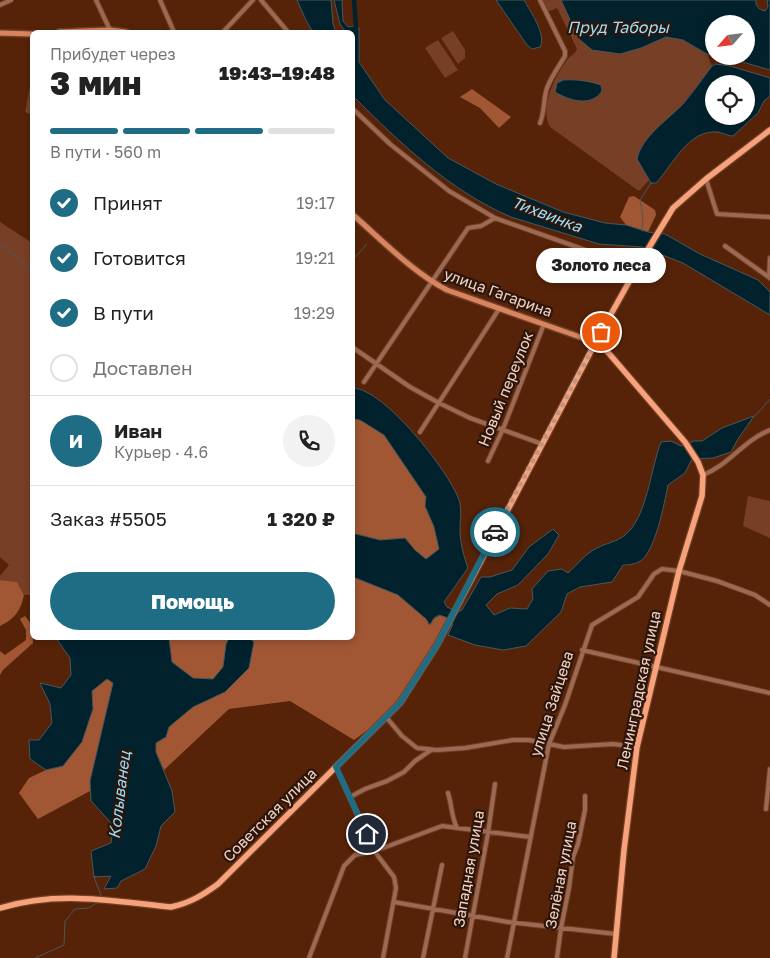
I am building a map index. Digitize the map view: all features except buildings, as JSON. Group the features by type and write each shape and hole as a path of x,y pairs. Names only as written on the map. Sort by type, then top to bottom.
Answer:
{"main road":[{"path":"706,179 770,130"},
{"name":"Советская улица","path":"0,908 16,903 56,897 82,897 171,907 185,904 199,897 218,884 400,703 437,645 639,264 673,208 706,179"},
{"name":"Ленинградская улица","path":"597,343 606,350 685,442 698,462 703,475 702,496 679,572 637,747 624,850 614,958"}],"street":[{"path":"0,6 11,0"},
{"path":"96,0 110,30"},
{"path":"160,0 173,30"},
{"path":"225,30 254,0"},
{"path":"260,0 286,30"},
{"path":"540,0 565,51 565,56 548,86 545,96 544,114 540,123"},
{"path":"0,33 30,34"},
{"path":"355,111 390,144 449,191 495,218 591,252 639,264"},
{"path":"706,179 717,214 770,217"},
{"name":"улица Гагарина","path":"355,217 412,267 432,282 447,290 597,343"},
{"path":"364,382 468,228 480,226 495,218"},
{"path":"725,246 769,278"},
{"path":"769,278 770,258"},
{"path":"420,432 499,309"},
{"name":"Новый переулок","path":"488,462 544,324"},
{"path":"355,349 410,387 439,403 470,418 542,444"},
{"path":"703,475 717,469 757,436 770,430"},
{"name":"улица Зайцева","path":"507,958 549,744 592,625 638,597 654,574 662,570 679,572"},
{"path":"679,572 717,581 755,594 770,605"},
{"path":"582,650 753,691 770,693"},
{"path":"386,717 402,736 416,748 431,750 465,748 513,740 529,740 564,747 613,744 637,747"},
{"path":"350,797 404,772 415,761 431,750"},
{"path":"336,767 374,851 394,877 396,888 383,958"},
{"path":"766,809 770,769"},
{"name":"Западная улица","path":"465,958 495,784"},
{"path":"448,793 456,828"},
{"name":"Зелёная улица","path":"557,958 573,857 578,844 585,810 585,796"},
{"path":"309,958 344,866 355,855 374,851 442,826 530,837"},
{"path":"424,958 432,908 442,865"},
{"path":"394,902 472,917 616,934"}],"shaded area":[{"path":"542,0 561,0 579,39 620,54 641,48 666,37 683,40 705,53 705,65 712,65 685,101 670,117 639,162 649,180 639,191 550,127 546,111 553,83 562,67 577,49 557,8 547,12"},
{"path":"453,31 465,50 465,58 458,64 441,38"},
{"path":"438,40 458,70 445,78 425,48"},
{"path":"30,86 30,114 25,112"},
{"path":"472,89 511,117 499,128 480,108 460,97"},
{"path":"634,196 655,210 656,215 648,232 626,225 620,217 629,197"},
{"path":"0,222 30,242 30,595 24,595 17,582 0,580 0,576 9,565 0,557"},
{"path":"355,419 360,420 384,435 426,497 425,506 434,527 439,550 426,560 405,538 380,540 355,534"},
{"path":"748,496 770,501 770,538 743,526"},
{"path":"355,578 398,595 426,619 429,625 438,616 449,619 412,684 386,717 354,740 290,701 229,709 164,770 156,752 156,743 166,737 169,727 193,707 225,692 254,642 252,640 355,640"},
{"path":"0,580 17,582 24,595 16,614 0,626"},
{"path":"25,616 30,622 30,640 33,640 33,643 3,670 0,675 0,651 5,655 26,640 26,630 20,619"},
{"path":"169,640 228,640 223,667 213,679 193,678 172,662"},
{"path":"107,679 113,683 90,781 90,791 38,819 19,793 29,778 46,770 63,766 93,709 92,691"}],"water":[{"path":"297,0 331,0 335,30 312,30"},
{"name":"Тихвинка","path":"334,0 342,0 343,21 348,27 359,28 359,62 385,100 448,158 496,184 563,212 605,223 626,225 648,232 665,234 700,254 758,280 770,292 770,315 683,263 642,247 599,244 511,217 467,194 407,148 355,98 355,30 344,30 340,24"},
{"path":"496,0 524,0 540,30 542,42 540,47 532,49 527,45"},
{"name":"Пруд Таборы","path":"561,0 756,0 758,7 765,11 768,7 767,0 770,0 770,70 753,65 755,65 755,15 705,15 705,53 683,40 666,37 641,48 620,54 592,50 579,39"},
{"path":"714,65 722,65 770,78 770,96 764,101 755,116 755,75 705,75"},
{"path":"705,75 705,125 745,125 733,136 718,132 698,136 682,150 656,183 651,183 637,159 640,151 650,135 684,103"},
{"path":"563,80 587,81 601,85 602,91 597,96 586,101 573,100 555,92 557,83"},
{"path":"355,389 366,392 398,416 443,470 453,487 460,503 461,540 468,568 444,602 447,607 458,612 462,610 481,577 490,577 512,570 529,547 553,529 559,535 548,554 518,585 497,594 486,605 494,615 510,608 527,609 533,599 532,589 548,571 562,569 568,573 593,550 625,535 638,517 643,505 661,442 671,441 681,446 694,441 702,441 722,428 754,416 731,452 713,458 692,459 685,473 668,485 655,536 647,554 642,560 633,564 623,565 612,582 580,587 567,594 561,612 526,646 503,650 475,645 448,635 453,624 448,618 439,615 434,618 430,625 426,619 398,595 355,578 355,534 380,540 405,538 426,559 439,549 434,527 425,506 426,497 384,435 360,420 355,419"},
{"path":"57,640 169,640 172,662 193,678 213,679 223,667 228,640 252,640 254,642 249,668 225,692 193,707 169,727 166,737 156,743 156,752 172,791 175,812 161,826 156,846 145,869 121,881 117,888 104,889 111,876 94,877 91,851 111,843 113,825 91,801 90,781 113,683 107,679 92,691 93,709 82,742 63,766 46,770 30,759 29,740 39,740 52,723 50,704 40,683 61,688 71,675 70,658"}],"waterway":[{"path":"354,0 356,27"},
{"path":"642,231 643,217 640,200 651,183"},
{"path":"0,244 25,263 30,271"},
{"path":"355,258 367,244"},
{"path":"755,416 770,399"},
{"name":"Колыванец","path":"96,876 94,877 102,898"},
{"name":"Колыванец","path":"35,958 64,945 65,921 75,909 89,908 98,902"}],"way so far":[{"path":"495,532 597,343 601,332"}],"place":[{"name":"Золото леса","path":"601,332"}],"route":[{"path":"367,834 336,767 400,703 437,645 495,532"}]}
